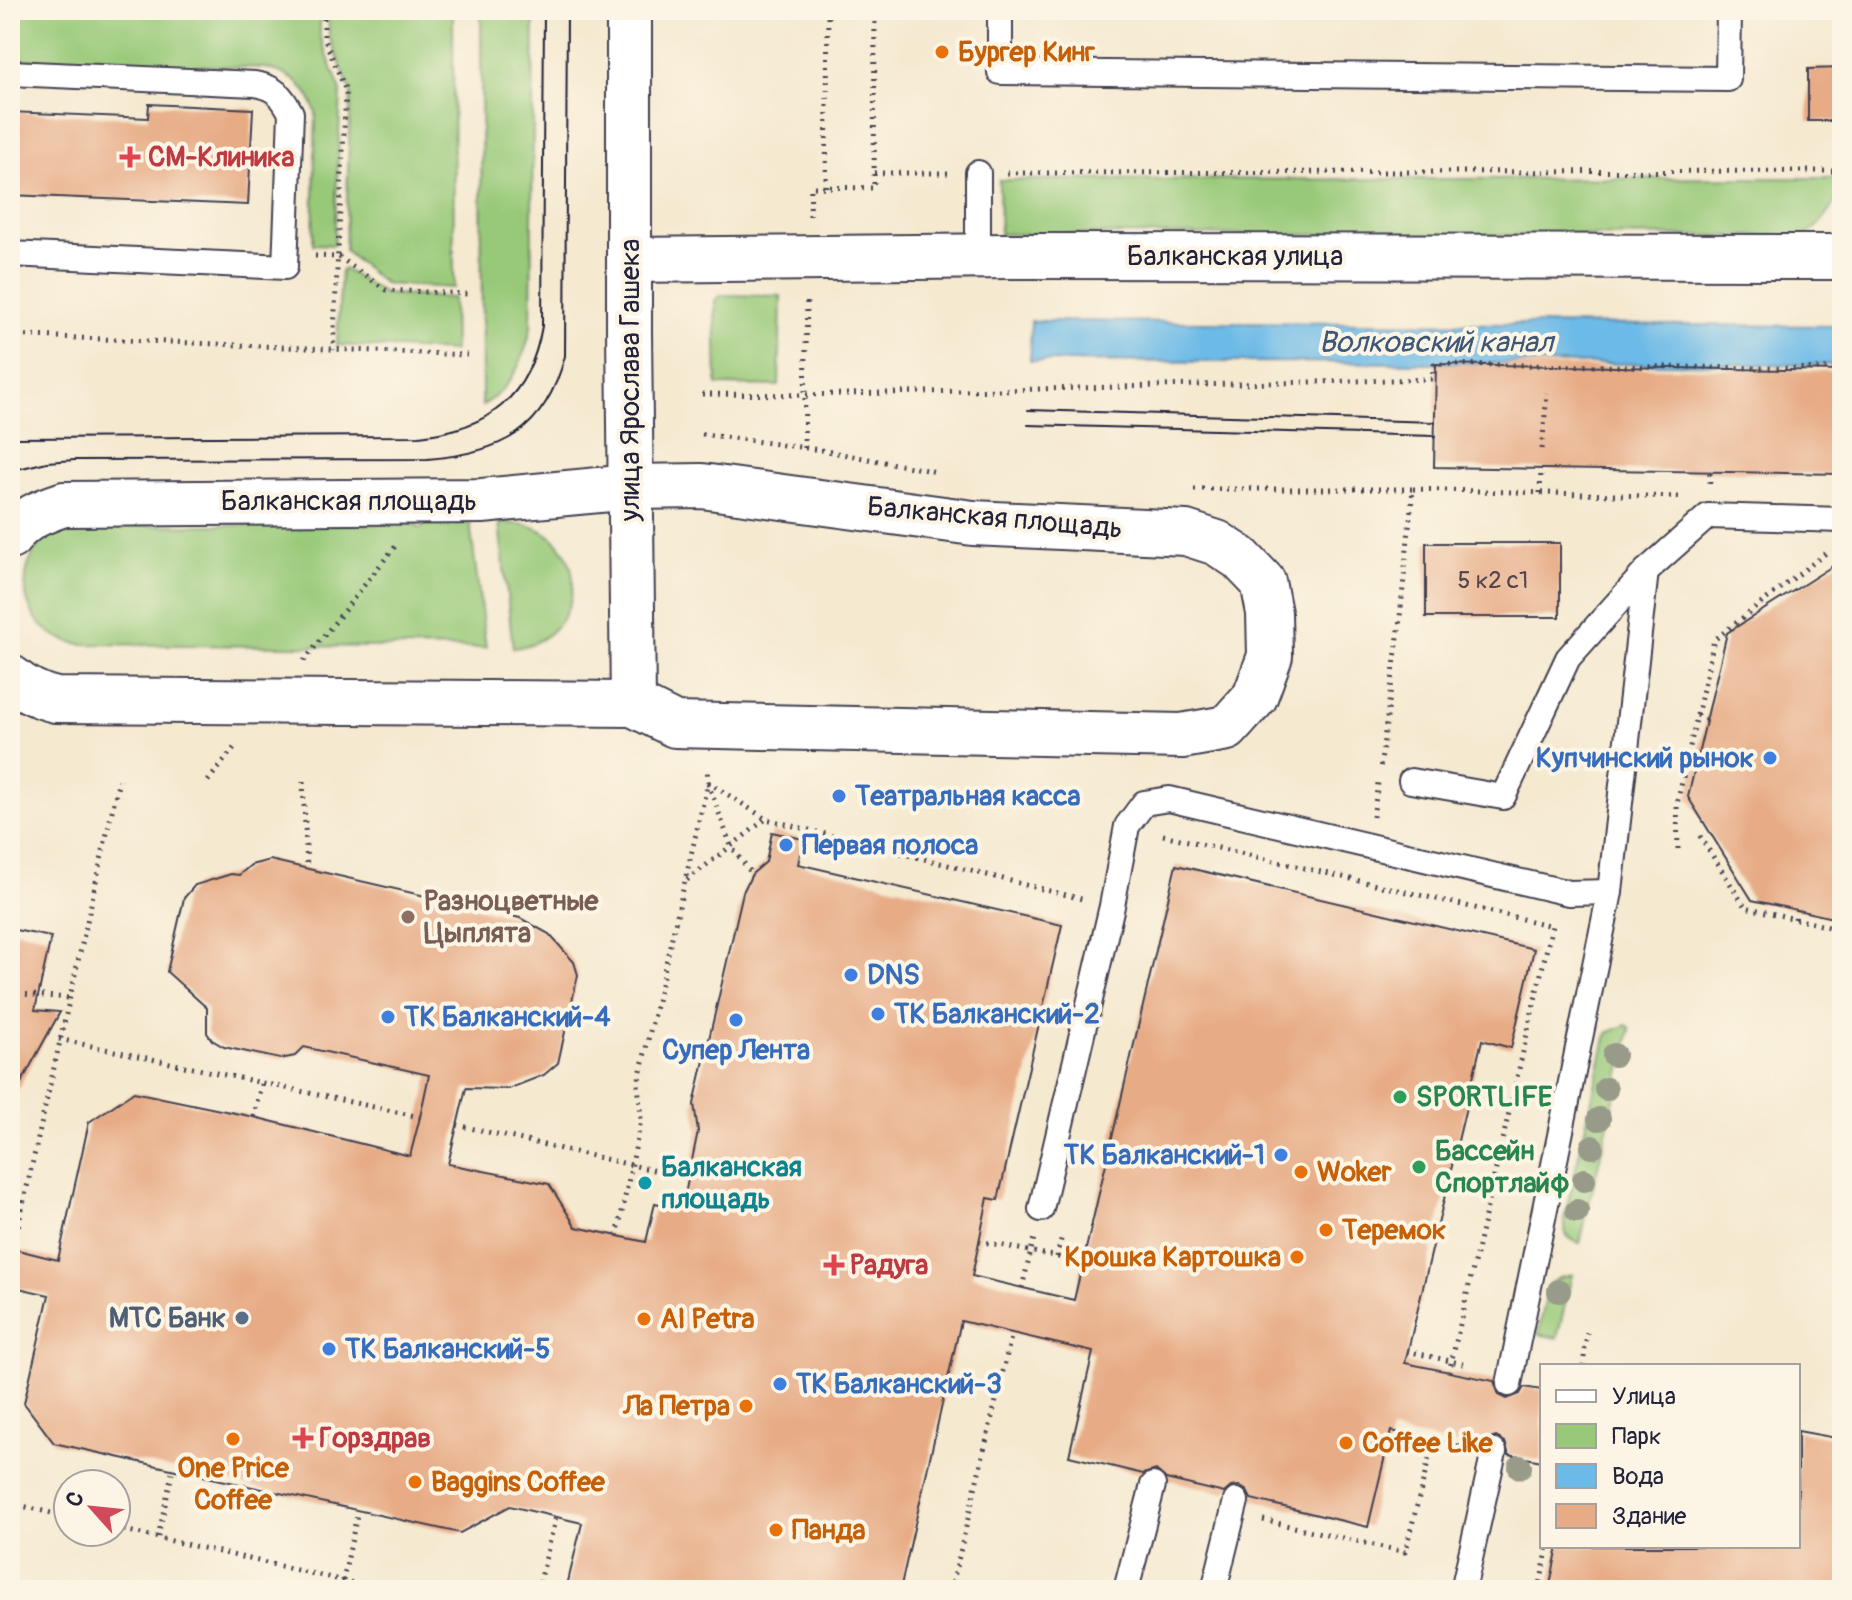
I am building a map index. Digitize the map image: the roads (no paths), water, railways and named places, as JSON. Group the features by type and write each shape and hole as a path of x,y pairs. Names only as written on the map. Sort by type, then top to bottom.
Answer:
{"street":[{"name":"улица Ярослава Гашека","path":"629,10 633,704"},
{"name":"Балканская улица","path":"629,260 1842,257"},
{"name":"Балканская площадь","path":"10,537 37,513 64,504 482,501 631,487 702,486 973,523 1186,533 1217,543 1240,558 1263,582 1269,613 1270,656 1255,697 1227,728 1182,736 675,725 633,704"},
{"path":"10,677 30,691 56,700 633,704"}],"lane":[{"path":"1000,10 1000,72 1728,79 1729,10"},
{"path":"10,73 255,84 270,87 282,96 291,113 285,267 10,254"},
{"path":"978,173 978,258"},
{"path":"1411,781 1503,797 1568,658 1646,571 1708,516 1842,520"},
{"path":"1509,1384 1610,892 1646,571"},
{"path":"1041,1209 1112,906 1127,826 1144,803 1169,799 1569,893 1610,892"},
{"path":"1463,1590 1494,1452"},
{"path":"1126,1590 1153,1485"},
{"path":"1214,1590 1234,1507"}],"water":[{"name":"Волковский канал","path":"1031,321 1842,326 1842,365 1030,361"}],"tram line":[{"path":"10,438 419,436 466,426 502,405 528,372 542,326 544,10"},
{"path":"10,471 47,462 75,460 427,459 477,451 516,434 545,403 565,356 567,10"},
{"path":"1028,410 1435,422"},
{"path":"1028,425 1435,436"}],"place":[{"name":"Бургер Кинг","path":"942,52"},
{"name":"СМ-Клиника","path":"130,157"},
{"name":"Купчинский рынок","path":"1770,758"},
{"name":"Театральная касса","path":"839,796"},
{"name":"Первая полоса","path":"786,845"},
{"name":"Разноцветные Цыплята","path":"408,917"},
{"name":"DNS","path":"851,975"},
{"name":"ТК Балканский-2","path":"878,1014"},
{"name":"ТК Балканский-4","path":"388,1017"},
{"name":"Супер Лента","path":"736,1020"},
{"name":"SPORTLIFE","path":"1400,1097"},
{"name":"ТК Балканский-1","path":"1281,1155"},
{"name":"Бассейн Спортлайф","path":"1419,1167"},
{"name":"Woker","path":"1301,1172"},
{"name":"Балканская площадь","path":"645,1183"},
{"name":"Теремок","path":"1326,1230"},
{"name":"Крошка Картошка","path":"1297,1257"},
{"name":"Радуга","path":"834,1265"},
{"name":"МТС Банк","path":"242,1318"},
{"name":"Al Petra","path":"644,1319"},
{"name":"ТК Балканский-5","path":"329,1349"},
{"name":"ТК Балканский-3","path":"780,1384"},
{"name":"Ла Петра","path":"746,1406"},
{"name":"Горздрав","path":"303,1438"},
{"name":"One Price Coffee","path":"233,1439"},
{"name":"Coffee Like","path":"1346,1443"},
{"name":"Baggins Coffee","path":"415,1482"},
{"name":"Панда","path":"776,1530"}]}
